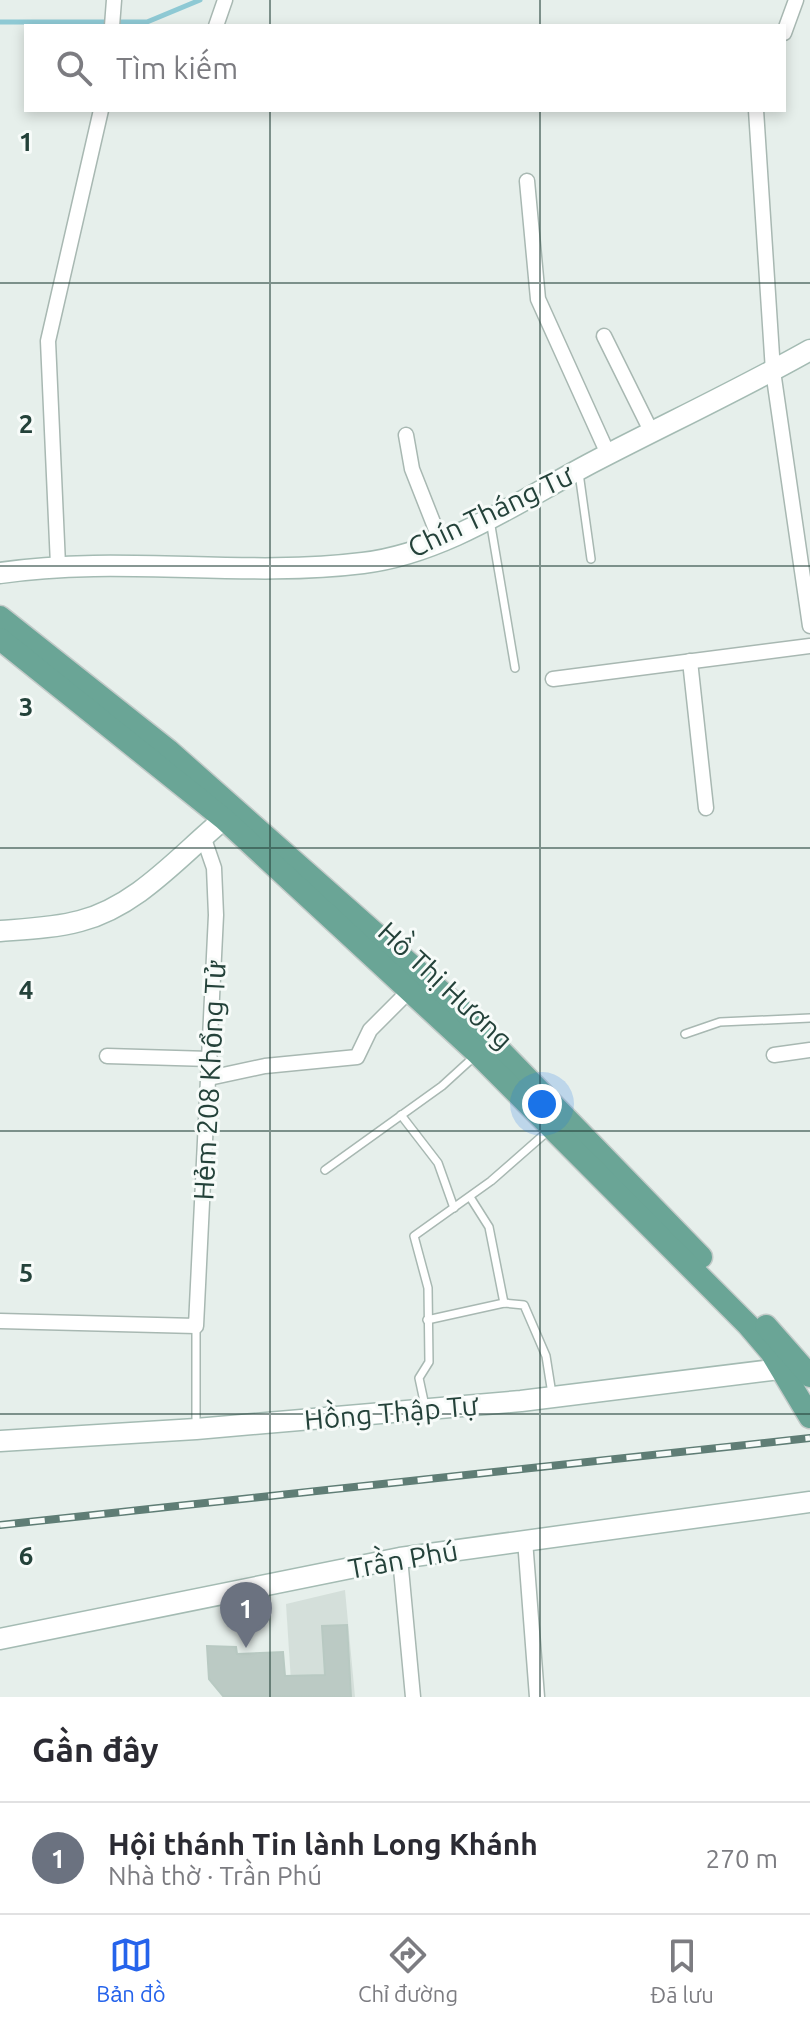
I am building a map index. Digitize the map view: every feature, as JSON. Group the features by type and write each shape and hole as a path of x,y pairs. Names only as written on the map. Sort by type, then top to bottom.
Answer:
{"main road":[{"name":"Hồ Thị Hương","path":"0,617 168,750 455,1004 808,1369"},
{"name":"Hồ Thị Hương","path":"0,639 224,819 478,1054 550,1130 748,1325 781,1369 810,1417"}],"street":[{"path":"217,24 225,0"},
{"path":"786,28 796,0"},
{"path":"112,24 114,2"},
{"path":"58,565 48,341 101,112"},
{"path":"756,112 773,371 810,626"},
{"path":"527,181 538,299 608,454"},
{"path":"604,336 652,433"},
{"name":"Chín Tháng Tư","path":"0,573 58,565 362,563 440,540 490,517 810,350"},
{"path":"406,435 412,469 440,540"},
{"path":"553,679 810,646"},
{"path":"690,661 706,808"},
{"path":"0,931 57,926 98,915 154,881 224,819"},
{"name":"Hẻm 208 Khổng Tử","path":"196,1326 216,893 214,868 203,836"},
{"path":"209,1078 265,1066 357,1057 370,1030 409,991"},
{"path":"774,1055 810,1050"},
{"path":"107,1056 210,1059"},
{"path":"0,1321 196,1326"},
{"name":"Hồng Thập Tự","path":"0,1441 196,1429 552,1398 781,1369 808,1369"},
{"name":"Trần Phú","path":"0,1639 400,1558 810,1502"},
{"path":"525,1540 537,1697"},
{"path":"400,1558 413,1697"}],"lane":[{"path":"578,470 591,559"},
{"path":"490,517 515,668"},
{"path":"685,1034 720,1022 810,1018"},
{"path":"325,1170 442,1086 478,1054"},
{"path":"401,1115 438,1163 454,1208"},
{"path":"425,1409 419,1378 429,1362 427,1276 414,1236 470,1197 550,1130"},
{"path":"470,1197 489,1227 504,1303"},
{"path":"427,1320 504,1303 519,1303 528,1309 546,1356 552,1398"},
{"name":"Hẻm 208 Khổng Tử","path":"196,1326 196,1429"}],"shaded area":[{"path":"345,1590 355,1697 292,1697 286,1604"}],"building":[{"path":"347,1625 351,1697 223,1696 209,1679 207,1646 236,1647 237,1654 283,1652 285,1676 325,1675 322,1626"}],"waterway":[{"path":"0,22 147,22 200,0"}],"railway":[{"path":"0,1525 810,1438"}],"place":[{"name":"Hội thánh Tin lành Long Khánh","path":"246,1648"}]}
